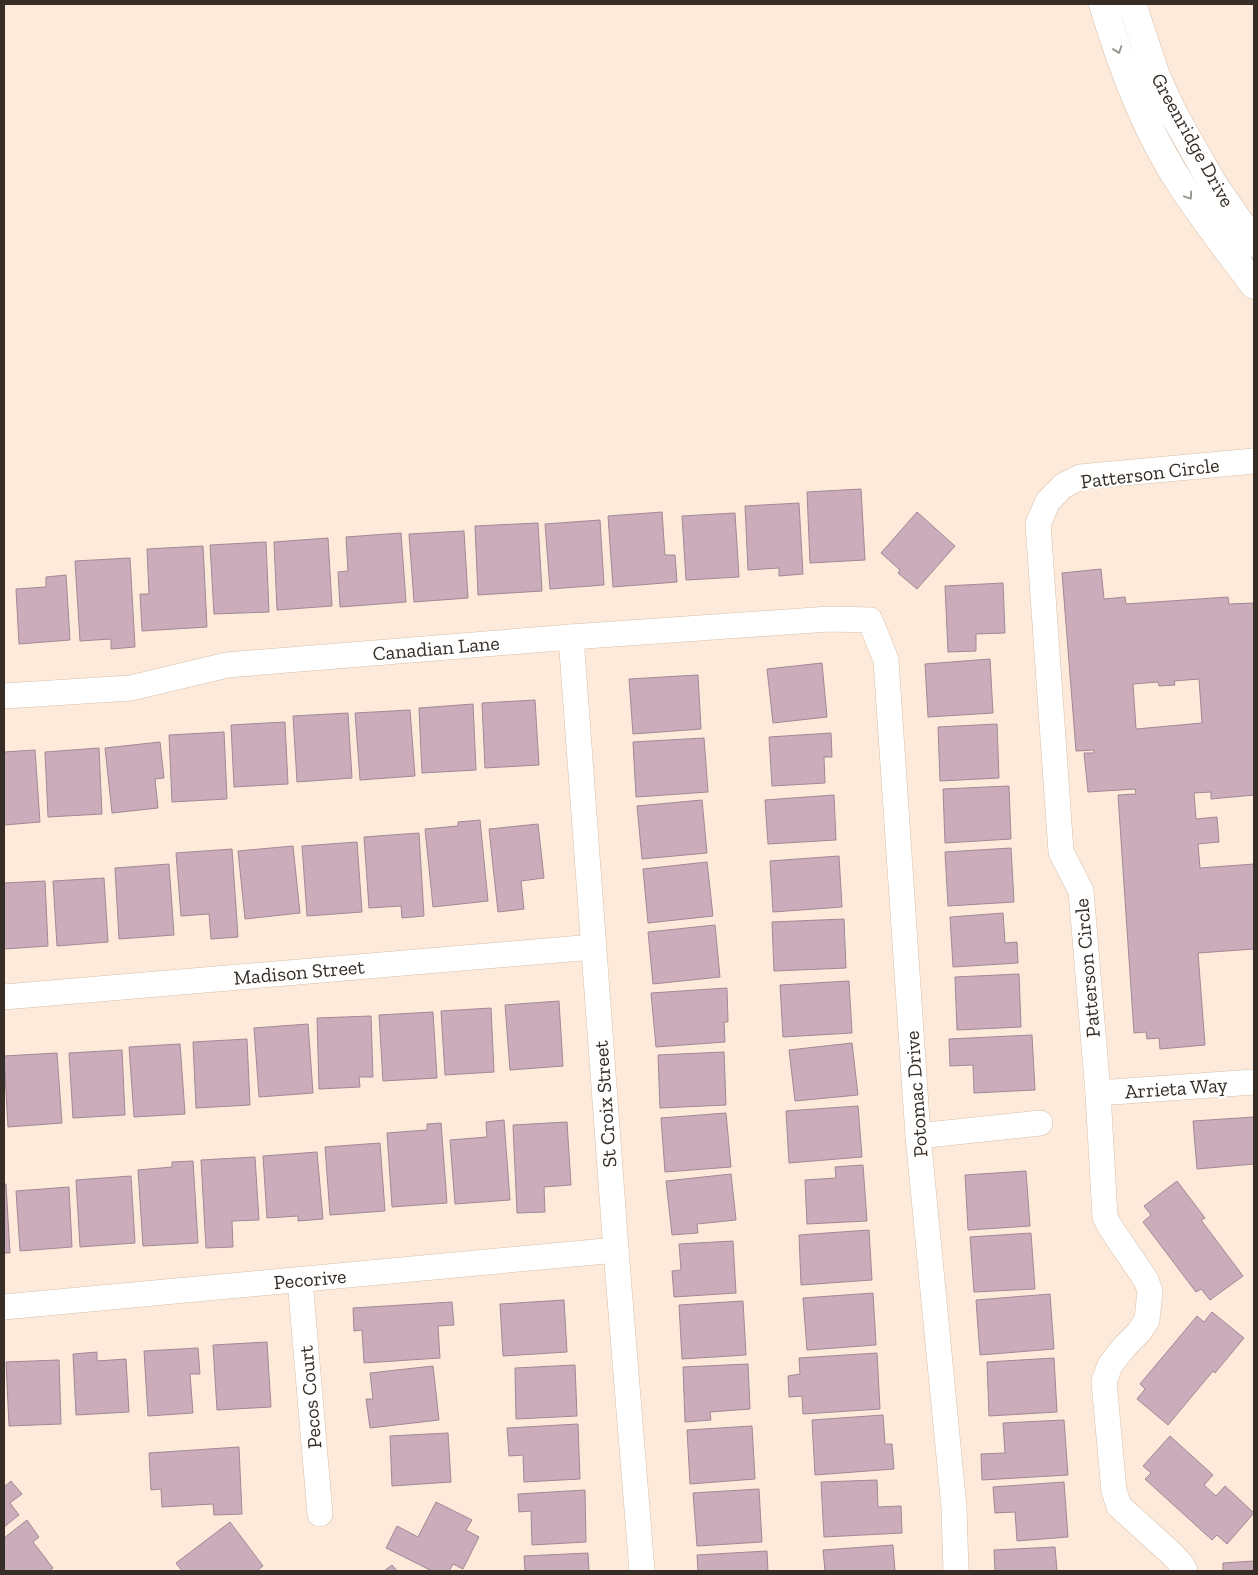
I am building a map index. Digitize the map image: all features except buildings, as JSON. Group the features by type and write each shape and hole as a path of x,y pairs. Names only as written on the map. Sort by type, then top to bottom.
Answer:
{"street":[{"name":"Greenridge Drive","path":"1103,4 1118,52 1136,99 1154,138 1171,169 1203,216 1254,284"},
{"name":"Greenridge Drive","path":"1132,4 1156,76 1173,112 1213,184 1254,243"},
{"name":"Patterson Circle","path":"1185,1571 1173,1555 1119,1506 1114,1491 1104,1382 1110,1365 1139,1332 1146,1320 1150,1291 1146,1280 1110,1227 1106,1217 1098,1093 1081,891 1061,852 1038,524 1048,501 1063,486 1080,477 1254,461"},
{"name":"Canadian Lane","path":"4,696 131,688 227,665 570,636 828,619 870,620"},
{"name":"Potomac Drive","path":"870,620 886,660 918,1136 954,1508 956,1571"},
{"name":"St Croix Street","path":"570,636 642,1571"},
{"name":"Madison Street","path":"4,997 593,947"},
{"name":"Arrieta Way","path":"1098,1093 1254,1082"},
{"path":"918,1136 1040,1124"},
{"name":"Pecorive","path":"4,1307 616,1250"},
{"name":"Pecos Court","path":"300,1280 320,1514"}]}
